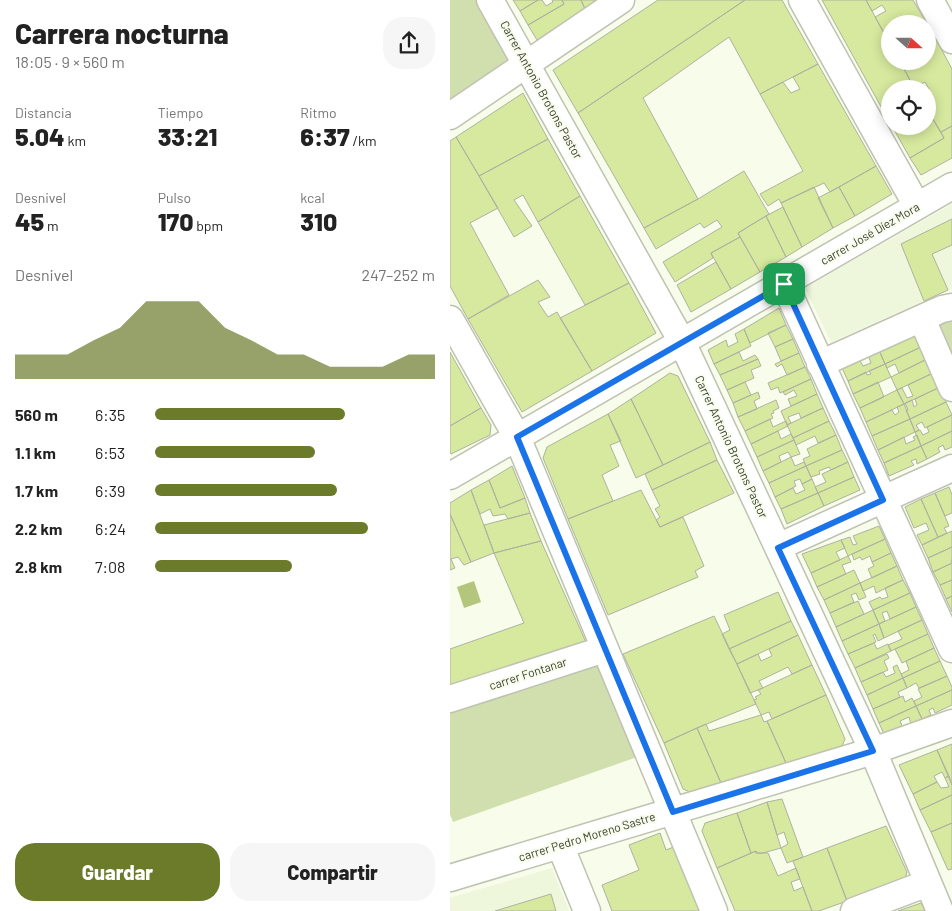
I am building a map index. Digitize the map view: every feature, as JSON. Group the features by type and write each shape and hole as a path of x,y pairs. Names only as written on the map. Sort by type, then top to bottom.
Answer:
{"street":[{"name":"Carrer Antonio Brotons Pastor","path":"490,0 682,342 873,751 940,911"},
{"path":"450,116 622,0"},
{"path":"802,0 917,206"},
{"path":"930,0 952,40"},
{"name":"carrer José Díez Mora","path":"450,476 952,186"},
{"path":"784,284 952,649"},
{"path":"820,364 942,309 952,307"},
{"path":"450,319 517,437 714,911"},
{"path":"922,319 952,388"},
{"path":"778,548 952,468"},
{"name":"carrer Fontanar","path":"450,699 605,649"},
{"name":"carrer Pedro Moreno Sastre","path":"452,871 560,845 673,812 873,751 952,723"},
{"path":"560,845 587,911"},
{"path":"854,911 928,883"}],"shaded area":[{"path":"450,0 477,0 510,60 450,100"},
{"path":"952,204 952,288 831,342 805,288"},
{"path":"952,314 952,371 931,323"},
{"path":"474,581 481,602 464,608 457,587"},
{"path":"597,651 637,757 453,822 450,814 450,699"},
{"path":"552,868 569,911 450,911 450,898"}],"building":[{"path":"513,0 538,0 520,11"},
{"path":"538,0 542,0 546,6 553,2 552,0 562,0 564,4 528,25 520,11"},
{"path":"562,0 581,0 585,9 537,40 528,25 564,4"},
{"path":"581,0 598,0 585,9"},
{"path":"658,0 745,0 578,113 553,70"},
{"path":"745,0 782,0 818,64 760,94 729,37 643,98 698,199 644,228 578,113"},
{"path":"822,0 866,0 881,28 881,70 905,70 910,80 881,80 881,107"},
{"path":"866,0 913,0 922,15 881,15 881,28 875,17 886,11 882,5 872,11"},
{"path":"936,39 952,69 952,126 941,132 936,124 936,80 910,80 905,70 936,70"},
{"path":"818,64 876,166 830,192 824,183 781,203 779,199 768,206 760,194 803,171 760,94 783,82 791,93 800,89 793,77"},
{"path":"523,93 548,139 479,176 456,137"},
{"path":"936,124 944,138 910,158 897,135 936,135"},
{"path":"952,126 952,158 921,175 910,158 944,138 941,132"},
{"path":"456,137 498,208 470,223 509,295 468,319 450,286 450,141"},
{"path":"548,139 580,196 538,222 523,195 514,200 532,226 514,237 479,176"},
{"path":"876,166 892,194 855,216 839,187"},
{"path":"744,171 769,214 738,233 740,237 711,253 713,258 675,282 663,262 722,227 717,220 704,228 700,223 656,249 644,228 698,199"},
{"path":"814,187 833,228 802,247 781,203"},
{"path":"839,187 855,216 833,228 818,198"},
{"path":"580,196 629,283 585,305 538,222"},
{"path":"783,207 802,247 786,257 766,216"},
{"path":"766,216 786,257 760,272 738,233"},
{"path":"952,219 952,245 932,254 948,290 924,301 901,244"},
{"path":"740,237 760,272 731,289 711,253"},
{"path":"716,262 731,289 691,312 677,285"},
{"path":"538,280 550,297 538,302 548,317 557,312 592,371 522,412 468,319"},
{"path":"629,283 656,333 592,371 560,318"},
{"path":"779,308 786,325 750,343 744,329"},
{"path":"786,325 793,339 775,347 768,333"},
{"path":"744,329 751,346 714,364 708,350 726,340 728,347 738,342 735,334"},
{"path":"915,333 921,347 885,364 879,350"},
{"path":"793,339 799,353 781,361 775,347"},
{"path":"921,347 927,359 899,373 895,364 887,368 885,364"},
{"path":"879,350 885,364 848,381 842,368 859,359 863,366 871,363 868,355"},
{"path":"450,352 481,408 450,426"},
{"path":"739,352 743,361 755,355 758,359 720,375 714,364"},
{"path":"799,353 805,367 787,375 782,364 777,367 775,364"},
{"path":"758,359 761,366 751,370 754,378 727,390 720,375"},
{"path":"927,359 933,373 897,390 891,377"},
{"path":"885,364 891,377 853,394 848,381 866,372 867,375 871,374 869,371"},
{"path":"805,367 811,379 780,393 778,387 771,390 768,383"},
{"path":"670,373 678,376 710,442 663,465 631,399"},
{"path":"933,373 940,387 904,404 897,390 902,388 907,398 913,396 908,385"},
{"path":"811,379 817,394 791,406 788,399 797,396 794,390 785,395 783,392"},
{"path":"745,382 751,395 733,403 727,390"},
{"path":"878,382 884,397 860,408 853,394"},
{"path":"940,387 946,402 910,419 905,403 912,400 914,407 917,405 915,399"},
{"path":"897,390 904,404 866,422 860,408"},
{"path":"758,392 760,398 754,401 757,409 738,417 733,403"},
{"path":"817,394 823,408 801,418 799,413 788,417 791,423 787,425 781,411"},
{"path":"631,399 663,465 636,478 608,414"},
{"path":"776,400 779,408 771,414 773,418 745,431 738,417"},
{"path":"946,402 952,415 925,428 922,422 916,425 919,430 915,432 910,419"},
{"path":"904,404 910,419 872,436 866,422 892,410 895,415 899,412 897,407"},
{"path":"481,408 491,425 490,435 451,454 450,426"},
{"path":"823,408 829,421 793,438 787,425"},
{"path":"608,414 621,441 610,445 619,466 602,475 613,501 568,519 543,458 547,447"},
{"path":"952,415 952,431 921,446 915,432 920,430 923,435 929,432 927,427"},
{"path":"770,419 773,427 786,421 788,426 751,444 745,431"},
{"path":"910,419 915,432 878,450 872,436"},
{"path":"829,421 836,435 818,443 815,436 796,445 793,438"},
{"path":"778,431 781,439 791,434 794,440 757,457 751,444"},
{"path":"952,431 952,447 945,450 943,445 938,448 940,452 927,459 921,446"},
{"path":"836,435 842,450 806,466 803,459 810,456 807,449"},
{"path":"917,435 921,446 884,463 878,450 904,437 906,444 915,440 913,437"},
{"path":"794,440 800,454 791,457 788,452 779,456 781,462 763,471 757,457"},
{"path":"710,442 717,460 652,490 645,474"},
{"path":"921,446 927,459 917,464 916,459 911,461 914,465 889,476 884,463"},
{"path":"842,450 848,462 831,470 829,467 819,471 820,474 811,477 806,466"},
{"path":"791,457 795,466 804,462 806,466 769,483 763,471"},
{"path":"717,460 734,493 660,527 656,520 660,517 655,509 660,506 652,490"},
{"path":"848,462 854,477 818,493 815,487 826,482 822,474"},
{"path":"512,466 525,498 500,508 489,480"},
{"path":"806,466 812,479 802,484 800,479 794,481 796,486 775,497 769,483"},
{"path":"854,477 860,490 824,506 818,493"},
{"path":"812,479 818,493 781,509 775,497 793,488 796,494 805,490 802,484"},
{"path":"489,480 500,508 525,498 530,513 508,519 505,514 493,516 490,509 480,514 471,490"},
{"path":"949,487 952,495 952,513 945,516 935,493"},
{"path":"471,490 494,553 471,562 450,514 450,503"},
{"path":"641,490 660,527 683,517 704,566 695,571 698,577 608,615 568,519"},
{"path":"818,493 824,506 787,524 781,509"},
{"path":"935,493 949,526 944,528 947,533 938,537 921,499"},
{"path":"921,499 938,537 922,545 917,535 929,530 926,523 914,528 905,507"},
{"path":"530,513 541,541 494,553 484,525"},
{"path":"450,514 471,562 464,565 458,557 451,559 455,568 450,570"},
{"path":"879,526 885,539 848,556 841,540 850,537 853,545 857,544 853,536"},
{"path":"952,531 952,547 928,558 922,545"},
{"path":"885,539 891,553 872,562 870,556 862,560 860,557 854,560 852,554"},
{"path":"841,540 845,548 836,552 840,560 811,573 802,554"},
{"path":"541,541 589,649 450,692 450,649 524,623 494,553"},
{"path":"952,547 952,563 933,572 928,558"},
{"path":"891,553 897,566 872,578 868,569 874,566 872,562"},
{"path":"848,556 851,562 842,565 846,574 817,587 811,573"},
{"path":"952,563 952,580 940,585 933,572"},
{"path":"897,566 903,580 876,593 874,586 863,591 860,583"},
{"path":"854,570 860,583 824,600 817,587"},
{"path":"903,580 910,593 873,610 869,602 880,597 882,599 888,597 885,588"},
{"path":"952,580 952,596 946,599 940,585"},
{"path":"860,583 866,597 859,600 856,593 851,595 854,602 830,613 824,600"},
{"path":"778,592 791,621 729,649 722,634 730,630 724,615"},
{"path":"910,593 916,607 890,619 887,611 882,613 885,621 879,624 873,610"},
{"path":"952,596 952,612 946,599"},
{"path":"858,601 864,614 836,627 830,613"},
{"path":"916,607 922,620 884,638 879,624"},
{"path":"873,610 879,624 842,641 836,627"},
{"path":"714,616 756,704 664,743 623,654"},
{"path":"922,620 928,634 891,651 888,645 902,639 898,631"},
{"path":"791,621 798,635 737,664 729,649"},
{"path":"879,624 884,638 878,641 875,634 873,635 876,642 848,654 842,641"},
{"path":"928,634 934,648 902,663 895,649"},
{"path":"798,635 812,665 792,674 788,667 759,681 763,688 750,693 737,664 758,654 761,661 772,656 769,649"},
{"path":"874,643 877,649 888,644 891,651 855,668 848,654"},
{"path":"934,648 940,661 903,678 901,674 909,670 906,661"},
{"path":"887,654 889,658 884,661 888,670 861,682 855,668"},
{"path":"940,661 947,676 919,688 916,683 907,688 903,678"},
{"path":"812,665 826,695 772,719 769,712 761,715 754,700 757,699 755,697 761,694 758,690"},
{"path":"897,665 903,678 867,695 861,682 883,672 886,677 895,673 893,667"},
{"path":"947,676 952,690 916,706 914,701 922,697 918,689"},
{"path":"903,678 907,688 898,692 900,697 873,709 867,695"},
{"path":"952,690 952,705 935,713 933,708 929,710 931,715 922,719 916,706"},
{"path":"826,695 845,739 842,746 786,763 767,721"},
{"path":"903,696 905,702 912,698 916,706 879,723 873,709"},
{"path":"916,706 922,719 911,724 909,717 900,721 903,728 885,736 879,723"},
{"path":"761,715 764,722 767,721 786,763 721,783 697,728 706,724 709,731"},
{"path":"697,728 721,783 692,793 683,789 664,743"},
{"path":"952,744 952,785 937,750"},
{"path":"937,750 949,776 945,778 942,772 934,776 937,782 913,794 899,765"},
{"path":"949,776 952,785 952,795 920,810 913,794 937,782 941,788 949,787 945,778"},
{"path":"952,795 952,823 931,832 920,810"},
{"path":"782,799 803,857 787,863 781,848 788,844 784,832 777,835 767,802"},
{"path":"767,802 781,848 763,853 756,853 756,851 751,853 737,813"},
{"path":"737,813 751,853 717,868 702,831 705,823"},
{"path":"952,823 952,869 948,870 931,832"},
{"path":"886,826 907,872 905,879 847,901 827,848"},
{"path":"660,833 666,850 676,846 702,911 612,911 602,885 639,870 629,845"},
{"path":"827,848 847,901 819,911 812,911 793,861"},
{"path":"756,851 756,853 768,853 778,876 796,868 800,879 791,882 794,891 803,887 812,911 735,911 717,868"},
{"path":"551,894 556,911 495,911"},
{"path":"921,903 925,911 898,911"}],"route":[{"path":"784,284 883,500 778,548 873,751 673,812 517,437 784,284"}]}
